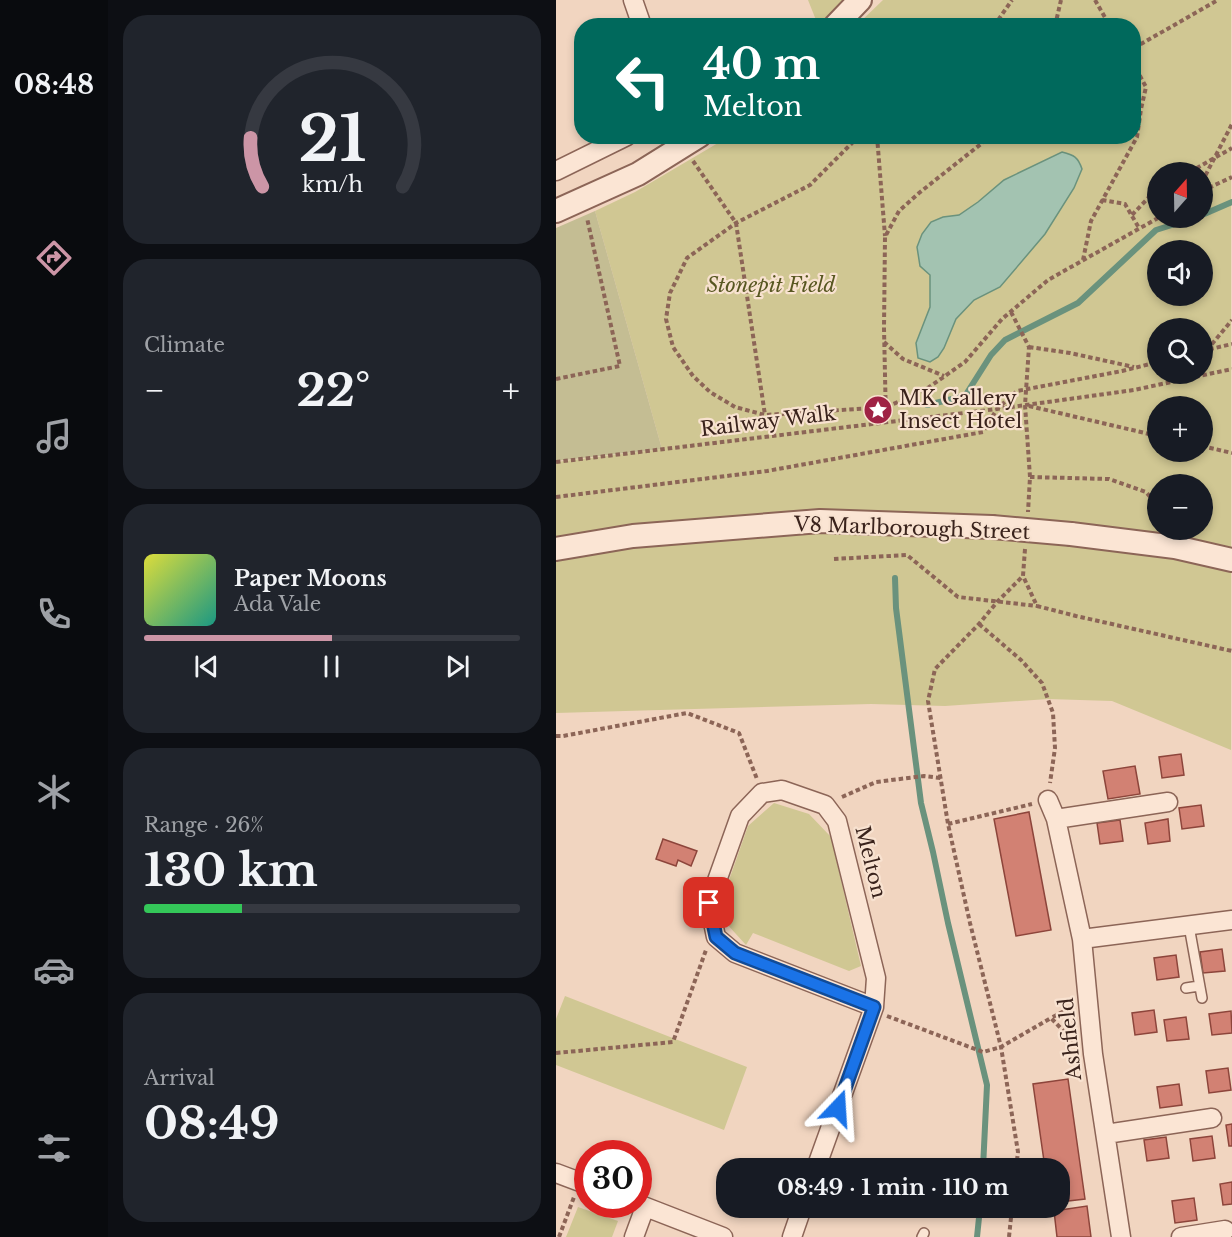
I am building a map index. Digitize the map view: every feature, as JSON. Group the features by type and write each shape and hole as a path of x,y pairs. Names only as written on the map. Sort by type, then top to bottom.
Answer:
{"street":[{"path":"633,0 639,18"},
{"path":"843,18 860,0"},
{"path":"556,171 611,144"},
{"path":"556,211 638,174 689,144"},
{"name":"V8 Marlborough Street","path":"556,549 633,536 820,521 992,526 1175,547 1231,560"},
{"path":"824,805 782,790 762,793 740,816 709,903 716,937 735,953 874,1007"},
{"name":"Ashfield","path":"1048,800 1056,819 1082,939 1093,1054 1121,1237"},
{"path":"1056,819 1168,802"},
{"name":"Melton","path":"820,1158 874,1007 876,978 837,821 824,805"},
{"path":"1082,939 1231,920"},
{"path":"1106,1134 1212,1118"},
{"path":"556,1173 574,1180"},
{"path":"652,1210 723,1237"},
{"path":"634,1237 639,1218"},
{"path":"792,1237 799,1218"},
{"path":"1181,1237 1225,1230"}],"lane":[{"path":"1189,926 1202,998"},
{"path":"1186,988 1199,986"}],"path":[{"path":"1000,18 1012,0"},
{"path":"1057,18 1061,0"},
{"path":"1095,0 1105,18"},
{"path":"1141,44 1218,0"},
{"path":"1141,78 1146,87 1141,109"},
{"path":"1212,162 1231,124"},
{"path":"693,144 736,223 764,415"},
{"path":"851,144 810,185 736,223 687,258 670,293 666,319 673,346 693,376 709,392 735,407 764,415 886,407 922,392 965,362 1002,319 1048,280 1147,224"},
{"path":"878,144 885,237 886,422"},
{"path":"885,237 899,211 981,144"},
{"path":"1083,260 1091,221 1133,144"},
{"path":"1207,162 1231,148"},
{"path":"1213,186 1231,177"},
{"path":"1132,215 1147,199"},
{"path":"556,379 620,366 583,200"},
{"path":"1102,200 1125,204 1139,228"},
{"path":"1011,312 1029,347 1025,405 1030,477 1027,518"},
{"path":"1213,341 1231,320"},
{"path":"884,342 903,359 945,376"},
{"path":"1213,349 1231,344"},
{"path":"1029,347 1138,367"},
{"path":"556,497 767,471 983,432 997,409 1017,391 1147,365"},
{"name":"Railway Walk","path":"556,462 997,409 1134,390 1231,369"},
{"path":"1025,405 1147,433"},
{"path":"1213,449 1231,453"},
{"path":"1030,477 1109,480 1147,493"},
{"path":"1026,539 1023,576 1037,606"},
{"path":"835,559 907,555 958,597 1037,606 1231,651"},
{"path":"1017,1158 1001,1047 948,824 928,700 935,669 1023,576"},
{"path":"948,824 1048,800 1055,747 1053,713 1042,683 1021,660 979,624"},
{"path":"556,736 687,713 739,733 762,793"},
{"path":"824,805 876,782 924,776 941,778"},
{"path":"556,1053 673,1042 706,951 716,937"},
{"path":"874,1007 889,1017 983,1052 1001,1047 1051,1018"},
{"path":"559,1237 574,1205"},
{"path":"1009,1237 1011,1218"}],"green space":[{"path":"808,0 860,0 843,18 815,18"},
{"name":"Stonepit Field","path":"883,0 1231,0 1231,750 1112,701 1048,699 945,706 871,704 556,713 556,462 662,449 595,211 635,192 716,144 1141,144 1141,18 864,18"},
{"path":"774,803 809,814 831,837 861,966 849,971 753,933 746,945 725,922 722,900 748,826"},
{"path":"565,996 747,1067 724,1130 556,1065 556,1019"},
{"path":"574,1217 609,1218 618,1221 612,1237 566,1237"}],"shaded area":[{"path":"1062,152 1075,157 1082,169 1074,188 1045,234 1000,287 974,300 956,319 938,357 930,362 918,358 916,343 930,307 930,275 920,266 917,247 922,234 931,222 943,217 959,215 1004,180"},
{"path":"595,211 662,449 556,461 556,228"}],"building":[{"path":"1181,754 1184,775 1162,778 1159,757"},
{"path":"1135,766 1140,794 1108,799 1103,771"},
{"path":"1201,805 1204,826 1182,829 1179,808"},
{"path":"1029,812 1051,930 1016,936 994,819"},
{"path":"1168,819 1170,841 1148,844 1145,823"},
{"path":"1120,820 1123,841 1100,844 1097,823"},
{"path":"663,839 697,851 691,866 678,860 676,866 656,859"},
{"path":"1222,949 1225,971 1203,973 1200,952"},
{"path":"1176,955 1179,977 1157,980 1154,958"},
{"path":"1154,1010 1157,1032 1135,1035 1132,1013"},
{"path":"1231,1011 1232,1033 1212,1035 1209,1014"},
{"path":"1186,1017 1189,1039 1167,1041 1164,1020"},
{"path":"1228,1068 1231,1090 1209,1093 1206,1071"},
{"path":"1068,1079 1085,1199 1070,1201 1070,1158 1044,1158 1033,1084"},
{"path":"1179,1084 1182,1105 1160,1108 1157,1087"},
{"path":"1232,1124 1232,1146 1229,1146 1226,1125"},
{"path":"1212,1136 1215,1158 1193,1161 1190,1139"},
{"path":"1166,1137 1169,1158 1147,1161 1144,1140"},
{"path":"1232,1182 1232,1204 1223,1205 1220,1184"},
{"path":"1194,1198 1197,1220 1175,1223 1172,1201"},
{"path":"1087,1206 1091,1237 1057,1237 1055,1218 1070,1218 1070,1209"}],"waterway":[{"path":"1213,210 1232,202"},
{"path":"927,405 965,396 991,355 1005,340 1078,303 1156,230 1162,228"},
{"path":"895,578 896,608 921,803 987,1085 983,1158"},
{"path":"977,1237 979,1218"}],"place":[{"name":"MK Gallery Insect Hotel","path":"878,410"}],"route":[{"path":"709,903 716,937 735,953 874,1007 838,1108"}]}
